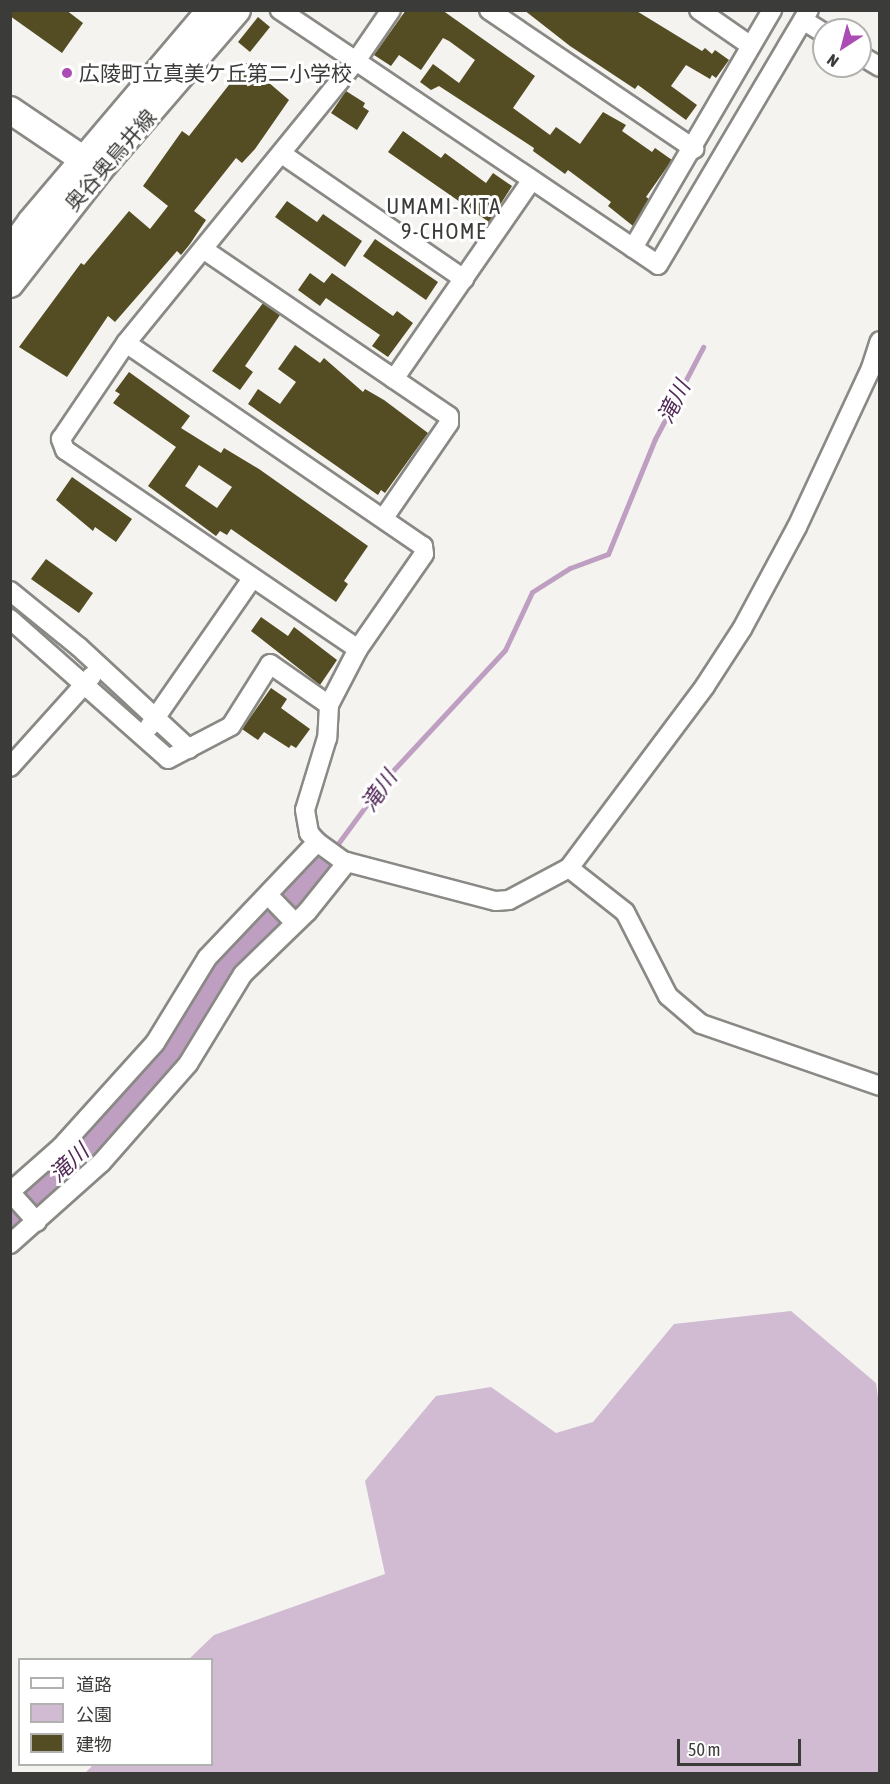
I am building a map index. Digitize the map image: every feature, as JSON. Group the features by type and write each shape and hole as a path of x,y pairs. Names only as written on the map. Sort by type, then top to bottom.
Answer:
{"street":[{"path":"10,251 91,165 211,10"},
{"name":"奥谷奥鳥井線","path":"10,284 91,165 237,10"},
{"path":"280,10 658,265 806,15"},
{"path":"358,650 65,450 61,439 126,343 282,154 356,61 392,10"},
{"path":"489,10 694,149"},
{"path":"699,10 751,46"},
{"path":"633,248 694,149 772,10"},
{"path":"10,110 91,165"},
{"path":"282,154 464,279"},
{"path":"394,379 532,180"},
{"path":"203,249 449,416 449,423 383,519"},
{"path":"126,343 423,546 424,554 358,650 329,705 327,738 305,810 309,833 341,860 496,901 509,900 569,868 705,686 742,629 792,536 871,368 879,341"},
{"path":"143,736 252,579"},
{"path":"10,591 100,667 189,748"},
{"path":"10,619 168,759 231,726 270,664 329,705"},
{"path":"11,768 100,667"},
{"path":"37,1222 10,1192 61,1147 155,1043 207,958 269,896 317,842"},
{"path":"10,1244 101,1163 188,1064 243,974 295,923 341,860"},
{"path":"569,868 625,912 668,996 701,1024 879,1086"},
{"path":"269,896 295,923"}],"green space":[{"path":"791,1311 876,1383 880,1412 879,1773 85,1773 92,1766 213,1766 213,1658 190,1658 214,1635 385,1574 365,1481 436,1396 491,1387 556,1433 593,1422 674,1324"}],"building":[{"path":"10,10 66,10 83,23 62,53 10,16"},
{"path":"406,10 442,10 535,76 513,108 550,135 556,127 580,144 603,112 626,125 622,131 652,152 655,148 672,160 646,197 649,199 633,226 608,206 611,202 568,170 565,174 533,151 534,148 439,86 431,90 420,82 433,64 459,83 475,60 449,41 443,38 421,70 399,55 391,66 374,55"},
{"path":"524,10 635,10 702,51 705,48 712,54 715,50 729,60 716,78 712,75 710,79 686,65 671,86 697,105 686,120 638,85 635,89 570,46"},
{"path":"258,17 270,27 250,52 238,42"},
{"path":"246,63 289,100 255,149 242,163 236,158 194,211 206,220 190,244 181,255 177,251 115,322 108,316 67,377 19,347 81,263 84,265 129,211 150,229 168,206 143,186 182,131 189,136"},
{"path":"346,91 365,103 363,107 369,111 357,130 331,113"},
{"path":"403,131 441,158 445,153 486,183 493,173 512,186 489,222 388,152"},
{"path":"287,201 317,222 323,214 362,241 345,267 275,217"},
{"path":"375,239 438,282 426,300 363,256"},
{"path":"310,273 324,283 332,273 393,316 397,311 413,323 388,357 372,346 380,335 326,298 320,306 298,290"},
{"path":"263,303 280,315 245,366 253,372 240,390 212,371"},
{"path":"295,345 320,363 324,358 363,392 365,389 384,400 428,433 385,493 381,490 378,495 248,404 258,389 280,404 296,382 278,369"},
{"path":"129,372 190,416 181,428 221,453 224,448 259,469 368,546 344,581 348,584 336,602 231,529 227,535 220,531 216,536 148,486 176,447 113,403 120,394 115,391","holes":["199,465 232,487 217,508 185,486"]},
{"path":"72,477 132,519 116,542 95,527 93,531 56,500"},
{"path":"46,559 93,593 79,613 31,579"},
{"path":"261,617 288,636 294,627 337,660 320,685 251,631"},
{"path":"271,688 287,699 281,708 310,729 296,748 291,745 289,748 264,732 258,740 242,729"}],"waterway":[{"name":"滝川","path":"334,849 387,777 505,650 532,592 570,568 608,554 655,439 703,347"},
{"name":"滝川","path":"10,1218 91,1143 165,1060 227,964 326,859"}],"place":[{"name":"広陵町立真美ケ丘第二小学校","path":"67,73"}],"district":[{"name":"UMAMI-KITA 9-CHOME","path":"444,218"}]}
